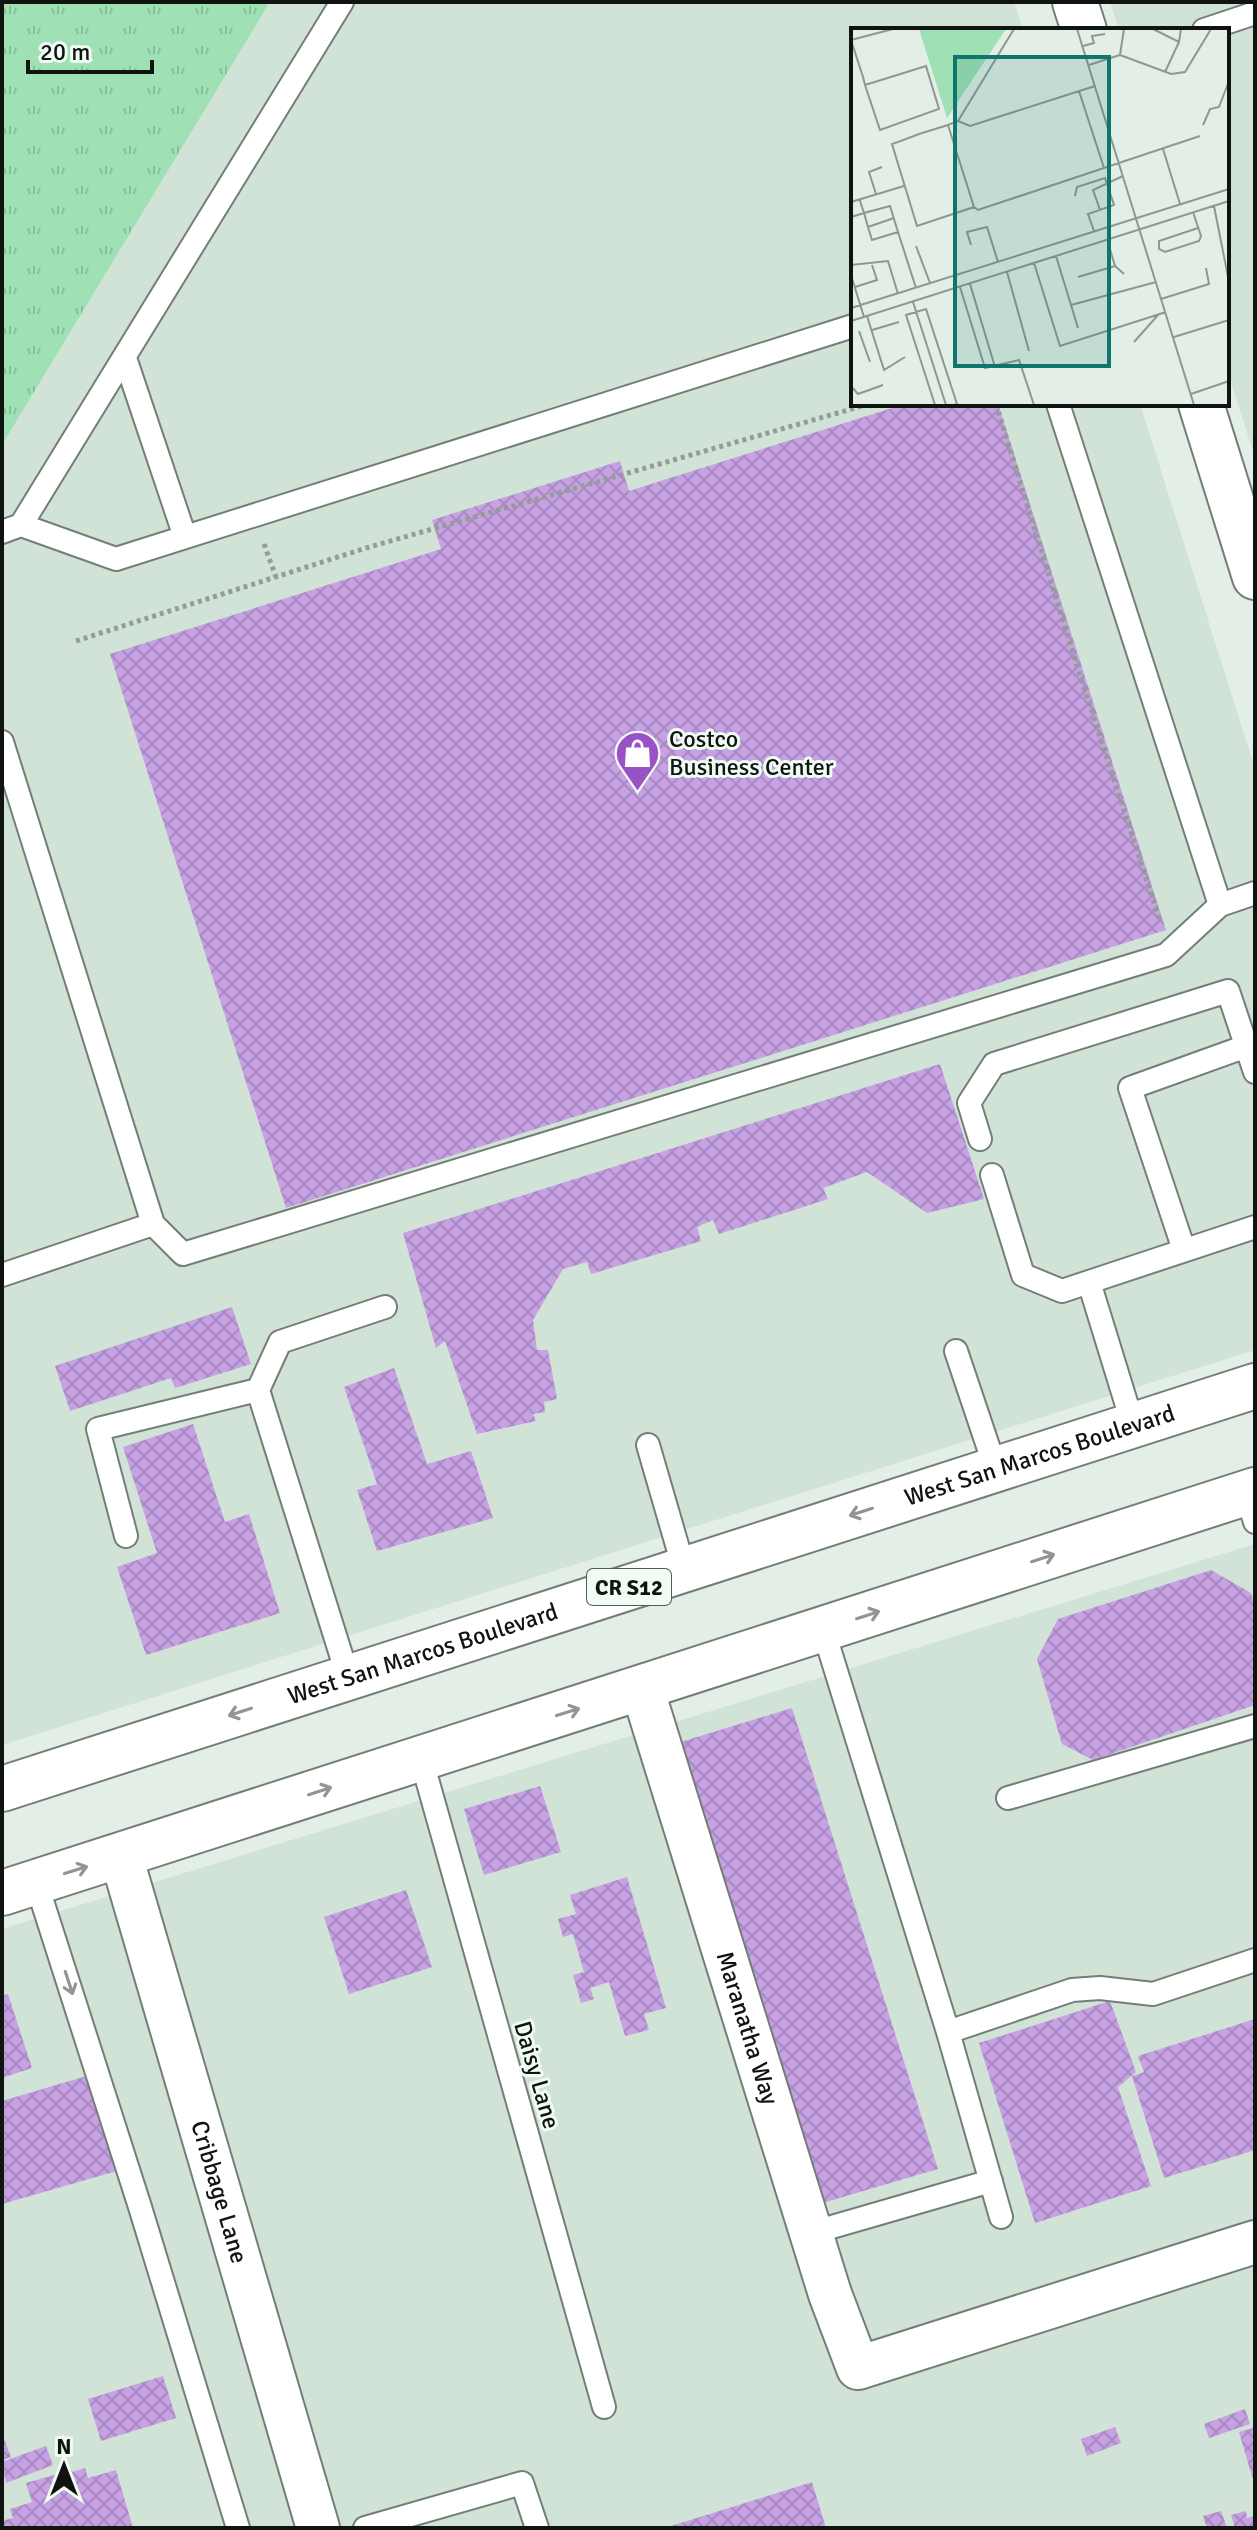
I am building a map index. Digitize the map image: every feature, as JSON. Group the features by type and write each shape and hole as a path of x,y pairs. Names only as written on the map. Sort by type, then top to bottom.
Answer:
{"main road":[{"path":"1075,2 1083,28"},
{"path":"1202,406 1255,577"},
{"name":"West San Marcos Boulevard","path":"2,1789 1255,1386"},
{"path":"19,1888 823,1629 1252,1502"}],"street":[{"name":"Maranatha Way","path":"642,1688 830,2294 858,2368 1255,2242"},
{"name":"Cribbage Lane","path":"121,1856 318,2528"}],"lane":[{"path":"342,2 125,358 12,528 116,559 851,327"},
{"path":"1210,28 1255,13"},
{"path":"125,358 185,537"},
{"path":"1059,406 1220,905"},
{"path":"2,742 153,1224 183,1254 1166,955 1220,905 1255,893"},
{"path":"980,1139 969,1103 994,1064 1228,991 1251,1046 1255,1072"},
{"path":"1184,1250 1130,1088 1251,1046"},
{"path":"992,1175 1023,1275 1062,1291 1255,1227"},
{"path":"2,1275 153,1224"},
{"path":"1089,1282 1133,1425"},
{"path":"348,1677 258,1390 280,1342 385,1307"},
{"path":"956,1351 996,1470"},
{"path":"126,1536 98,1429 258,1390"},
{"path":"648,1445 684,1569"},
{"path":"823,1629 948,2032 1001,2217"},
{"path":"1008,1798 1255,1726"},
{"name":"Daisy Lane","path":"421,1758 604,2407"},
{"path":"19,1888 98,2072 238,2528"},
{"path":"948,2032 1072,1990 1100,1988 1153,1994 1255,1960"},
{"path":"811,2233 991,2181"},
{"path":"365,2528 522,2483 537,2528"}],"path":[{"path":"76,641 366,548 862,406"},
{"path":"997,406 1162,926"}],"shaded area":[{"path":"270,2 1014,2 1022,28 851,28 851,406 1141,406 1255,769 1255,1350 2,1745 2,445"},
{"path":"1110,2 1255,2 1255,458 1229,376 1229,28 1118,28"},
{"path":"1255,1544 1255,2528 2,2528 2,1929"}],"green space":[{"path":"2,2 270,2 2,445"}],"building":[{"name":"Costco Business Center","path":"899,406 999,406 1166,930 286,1208 110,654 441,549 432,520 620,461 629,491"},
{"path":"940,1064 984,1199 927,1213 867,1172 823,1188 828,1199 719,1234 713,1220 697,1227 701,1241 591,1274 587,1262 563,1269 533,1320 537,1350 548,1350 557,1399 544,1402 545,1412 533,1414 536,1421 477,1434 445,1341 436,1348 403,1233"},
{"path":"232,1307 251,1364 175,1388 171,1378 70,1411 55,1366"},
{"path":"394,1368 427,1464 471,1451 493,1518 377,1551 357,1490 377,1484 344,1387"},
{"path":"193,1424 225,1522 249,1514 280,1613 146,1655 117,1567 157,1553 123,1447"},
{"path":"1211,1570 1251,1593 1255,1607 1255,1705 1093,1760 1062,1744 1037,1659 1058,1619"},
{"path":"792,1708 938,2169 819,2204 671,1745"},
{"path":"540,1786 561,1852 484,1875 464,1809"},
{"path":"627,1877 666,2008 644,2014 649,2030 625,2036 609,1982 590,1988 594,1999 581,2003 573,1975 584,1972 573,1934 563,1937 558,1919 576,1914 570,1895"},
{"path":"406,1890 432,1967 349,1994 324,1917"},
{"path":"8,1994 32,2068 2,2078 2,1996"},
{"path":"1110,2001 1136,2072 1118,2087 1151,2186 1035,2223 979,2043"},
{"path":"1255,2019 1255,2150 1164,2178 1132,2076 1144,2072 1138,2056"},
{"path":"90,2075 117,2171 2,2204 2,2101"},
{"path":"163,2376 176,2418 101,2441 88,2399"},
{"path":"1245,2409 1250,2424 1209,2438 1204,2424"},
{"path":"1115,2427 1121,2443 1087,2456 1081,2439"},
{"path":"1253,2428 1255,2433 1254,2483 1239,2432"},
{"path":"2,2439 11,2457 2,2460"},
{"path":"46,2446 53,2465 6,2483 2,2462"},
{"path":"85,2468 88,2478 116,2470 133,2528 2,2528 2,2521 13,2518 10,2509 32,2502 26,2483"},
{"path":"812,2482 826,2528 668,2528 668,2527"},
{"path":"1221,2511 1227,2528 1207,2528 1203,2516"},
{"path":"1246,2511 1247,2518 1255,2516 1255,2528 1235,2528 1231,2515"}],"place":[{"name":"Costco Business Center","path":"638,792"}]}
